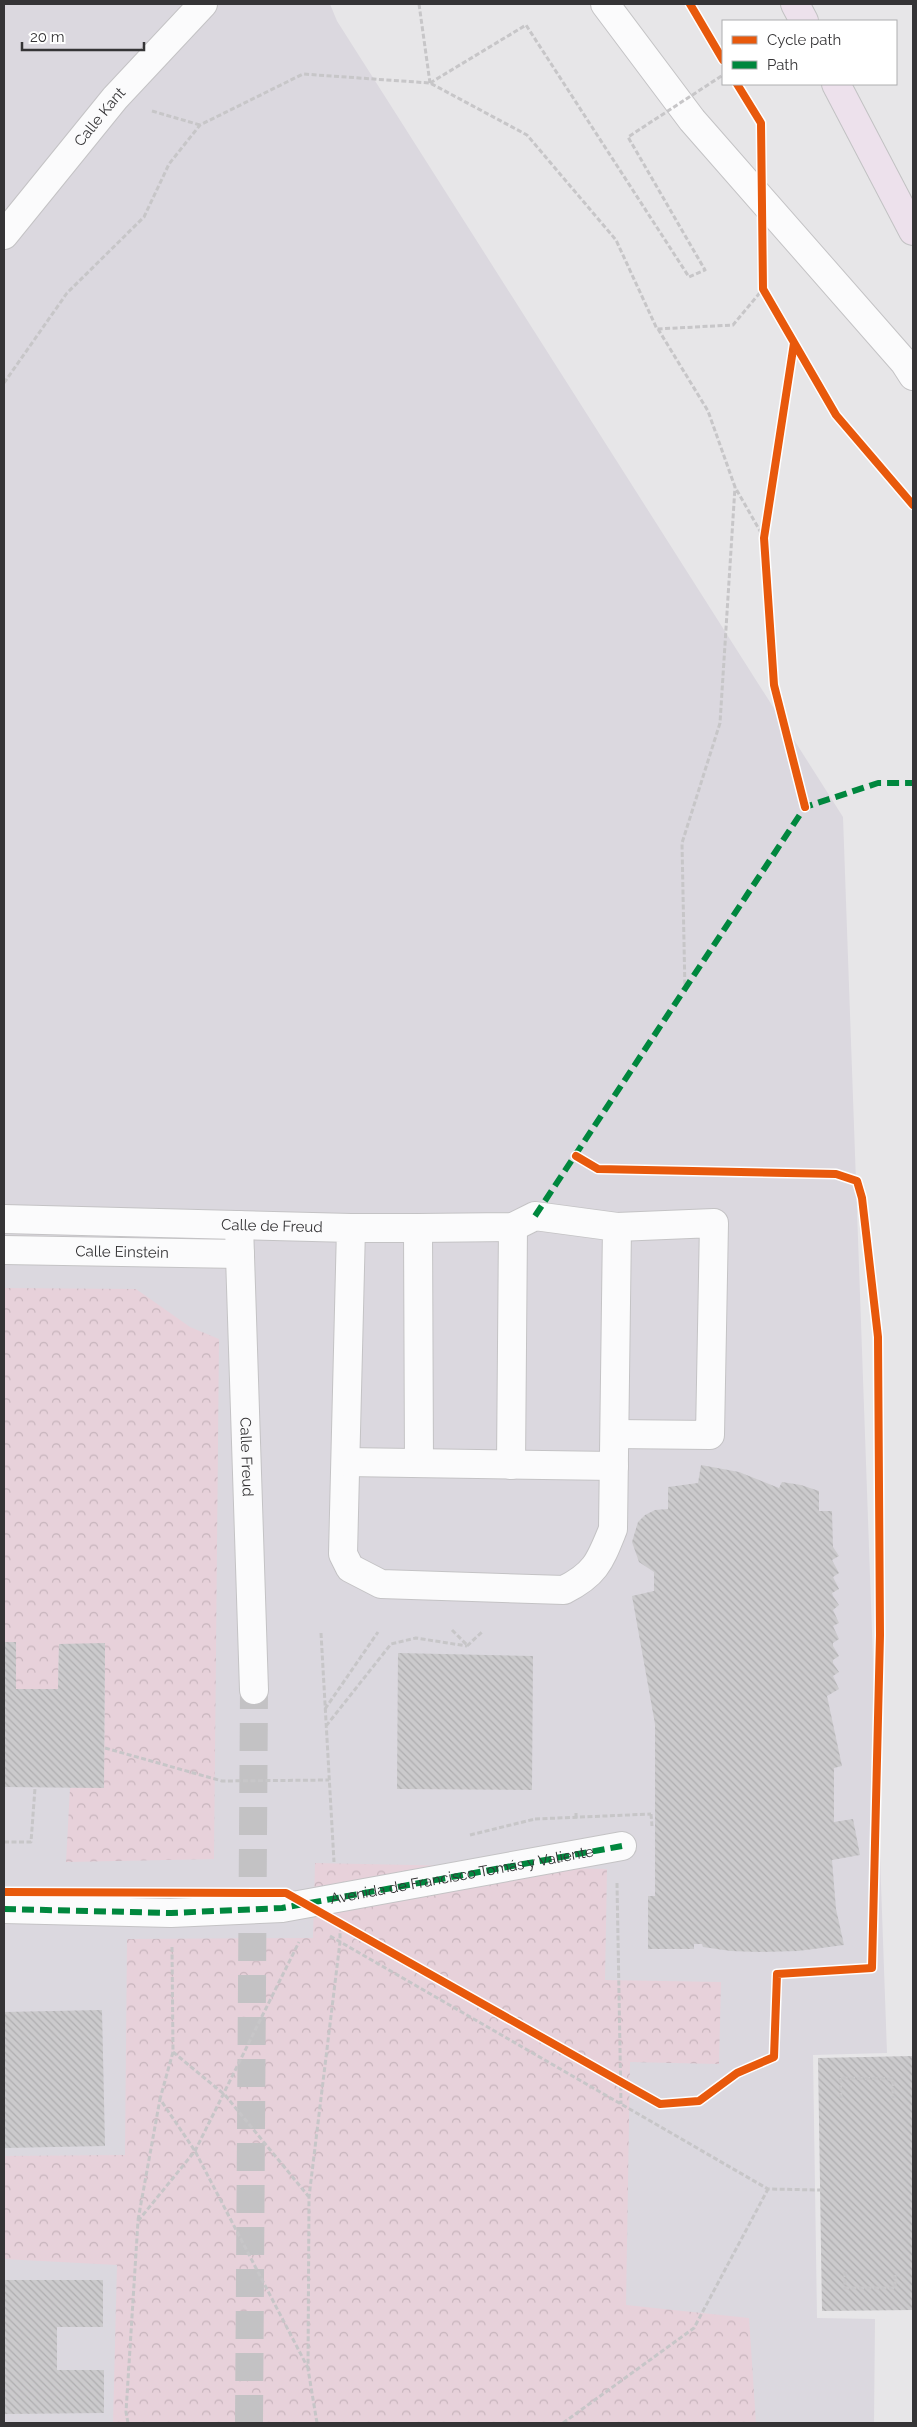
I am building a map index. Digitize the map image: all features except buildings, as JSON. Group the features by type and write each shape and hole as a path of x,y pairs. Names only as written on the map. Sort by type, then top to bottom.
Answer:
{"highway":[{"path":"795,4 803,20"},
{"path":"837,85 913,232"}],"street":[{"name":"Calle Kant","path":"4,235 115,98 203,4"},
{"path":"605,4 692,120 904,362 913,376"},
{"name":"Calle de Freud","path":"4,1219 351,1228 418,1228 524,1222 617,1227 714,1223 710,1435 615,1434"},
{"path":"512,1464 524,1222"},
{"name":"Calle Freud","path":"240,1225 254,1690"},
{"path":"351,1228 343,1554 350,1568 381,1584 564,1590 583,1581 599,1563 613,1529 617,1227"},
{"path":"418,1228 419,1463"},
{"name":"Calle Einstein","path":"4,1250 240,1254"},
{"path":"346,1462 614,1466"},
{"name":"Avenida de Francisco Tomás y Valiente","path":"4,1909 171,1913 282,1908 338,1910 619,1846"}],"path":[{"path":"419,4 430,84"},
{"path":"430,84 526,25 689,277 705,270 628,137 722,76"},
{"path":"4,383 67,293 144,218 169,164 200,125 303,74 430,84 528,135 616,240 657,329 708,411 735,487 764,538"},
{"path":"149,110 200,125"},
{"path":"763,280 763,289 768,297"},
{"path":"657,329 733,325 763,289"},
{"path":"684,992 682,843 720,723 735,487"},
{"path":"765,548 766,528"},
{"path":"452,1630 467,1646"},
{"path":"325,1709 378,1632"},
{"path":"467,1646 482,1632"},
{"path":"317,2423 308,2369 309,2197 340,1942 321,1634"},
{"path":"326,1726 391,1644 416,1638 467,1646"},
{"path":"105,1748 222,1781 330,1780"},
{"path":"4,1842 31,1842 35,1788"},
{"path":"468,1835 535,1819 651,1814"},
{"path":"619,1846 621,2105"},
{"path":"282,1908 768,2189 820,2190"},
{"path":"338,1910 348,1928"},
{"path":"128,2423 126,2412 138,2221 160,2099 173,2052 171,1913"},
{"path":"138,2221 195,2151 225,2094 308,1923"},
{"path":"173,2052 225,2094 309,2197"},
{"path":"612,2077 629,2086"},
{"path":"841,2098 840,2078 893,2079 893,2098"},
{"path":"160,2099 195,2151 308,2369"},
{"path":"563,2423 694,2328 768,2189"},
{"path":"845,2272 845,2288 895,2288 895,2275"}],"shaded area":[{"path":"4,4 330,4 337,21 843,817 887,2053 813,2055 817,2318 875,2319 874,2423 4,2423"}],"green space":[{"path":"4,1288 136,1289 190,1327 219,1339 214,1859 66,1862 70,1788 104,1787 105,1644 59,1644 58,1689 16,1689 16,1643 4,1642"},
{"path":"315,1863 607,1869 605,1980 721,1982 719,2064 630,2062 626,2305 749,2318 756,2423 113,2423 117,2265 4,2259 4,2156 125,2155 127,1939 313,1938"}],"tunnel":[{"path":"249,2423 254,1690"}],"marked path":[{"path":"535,1216 805,807 878,783 913,783"},
{"path":"4,1909 171,1913 282,1908 622,1846"}],"cycle path":[{"path":"690,4 722,58"},
{"path":"738,85 761,123 763,289 836,415 913,505"},
{"path":"794,343 764,538 774,685 805,807"},
{"path":"4,1892 286,1893 660,2104 699,2101 737,2073 774,2057 777,1974 872,1968 880,1635 878,1337 862,1198 857,1181 836,1174 598,1169 576,1156"}]}
